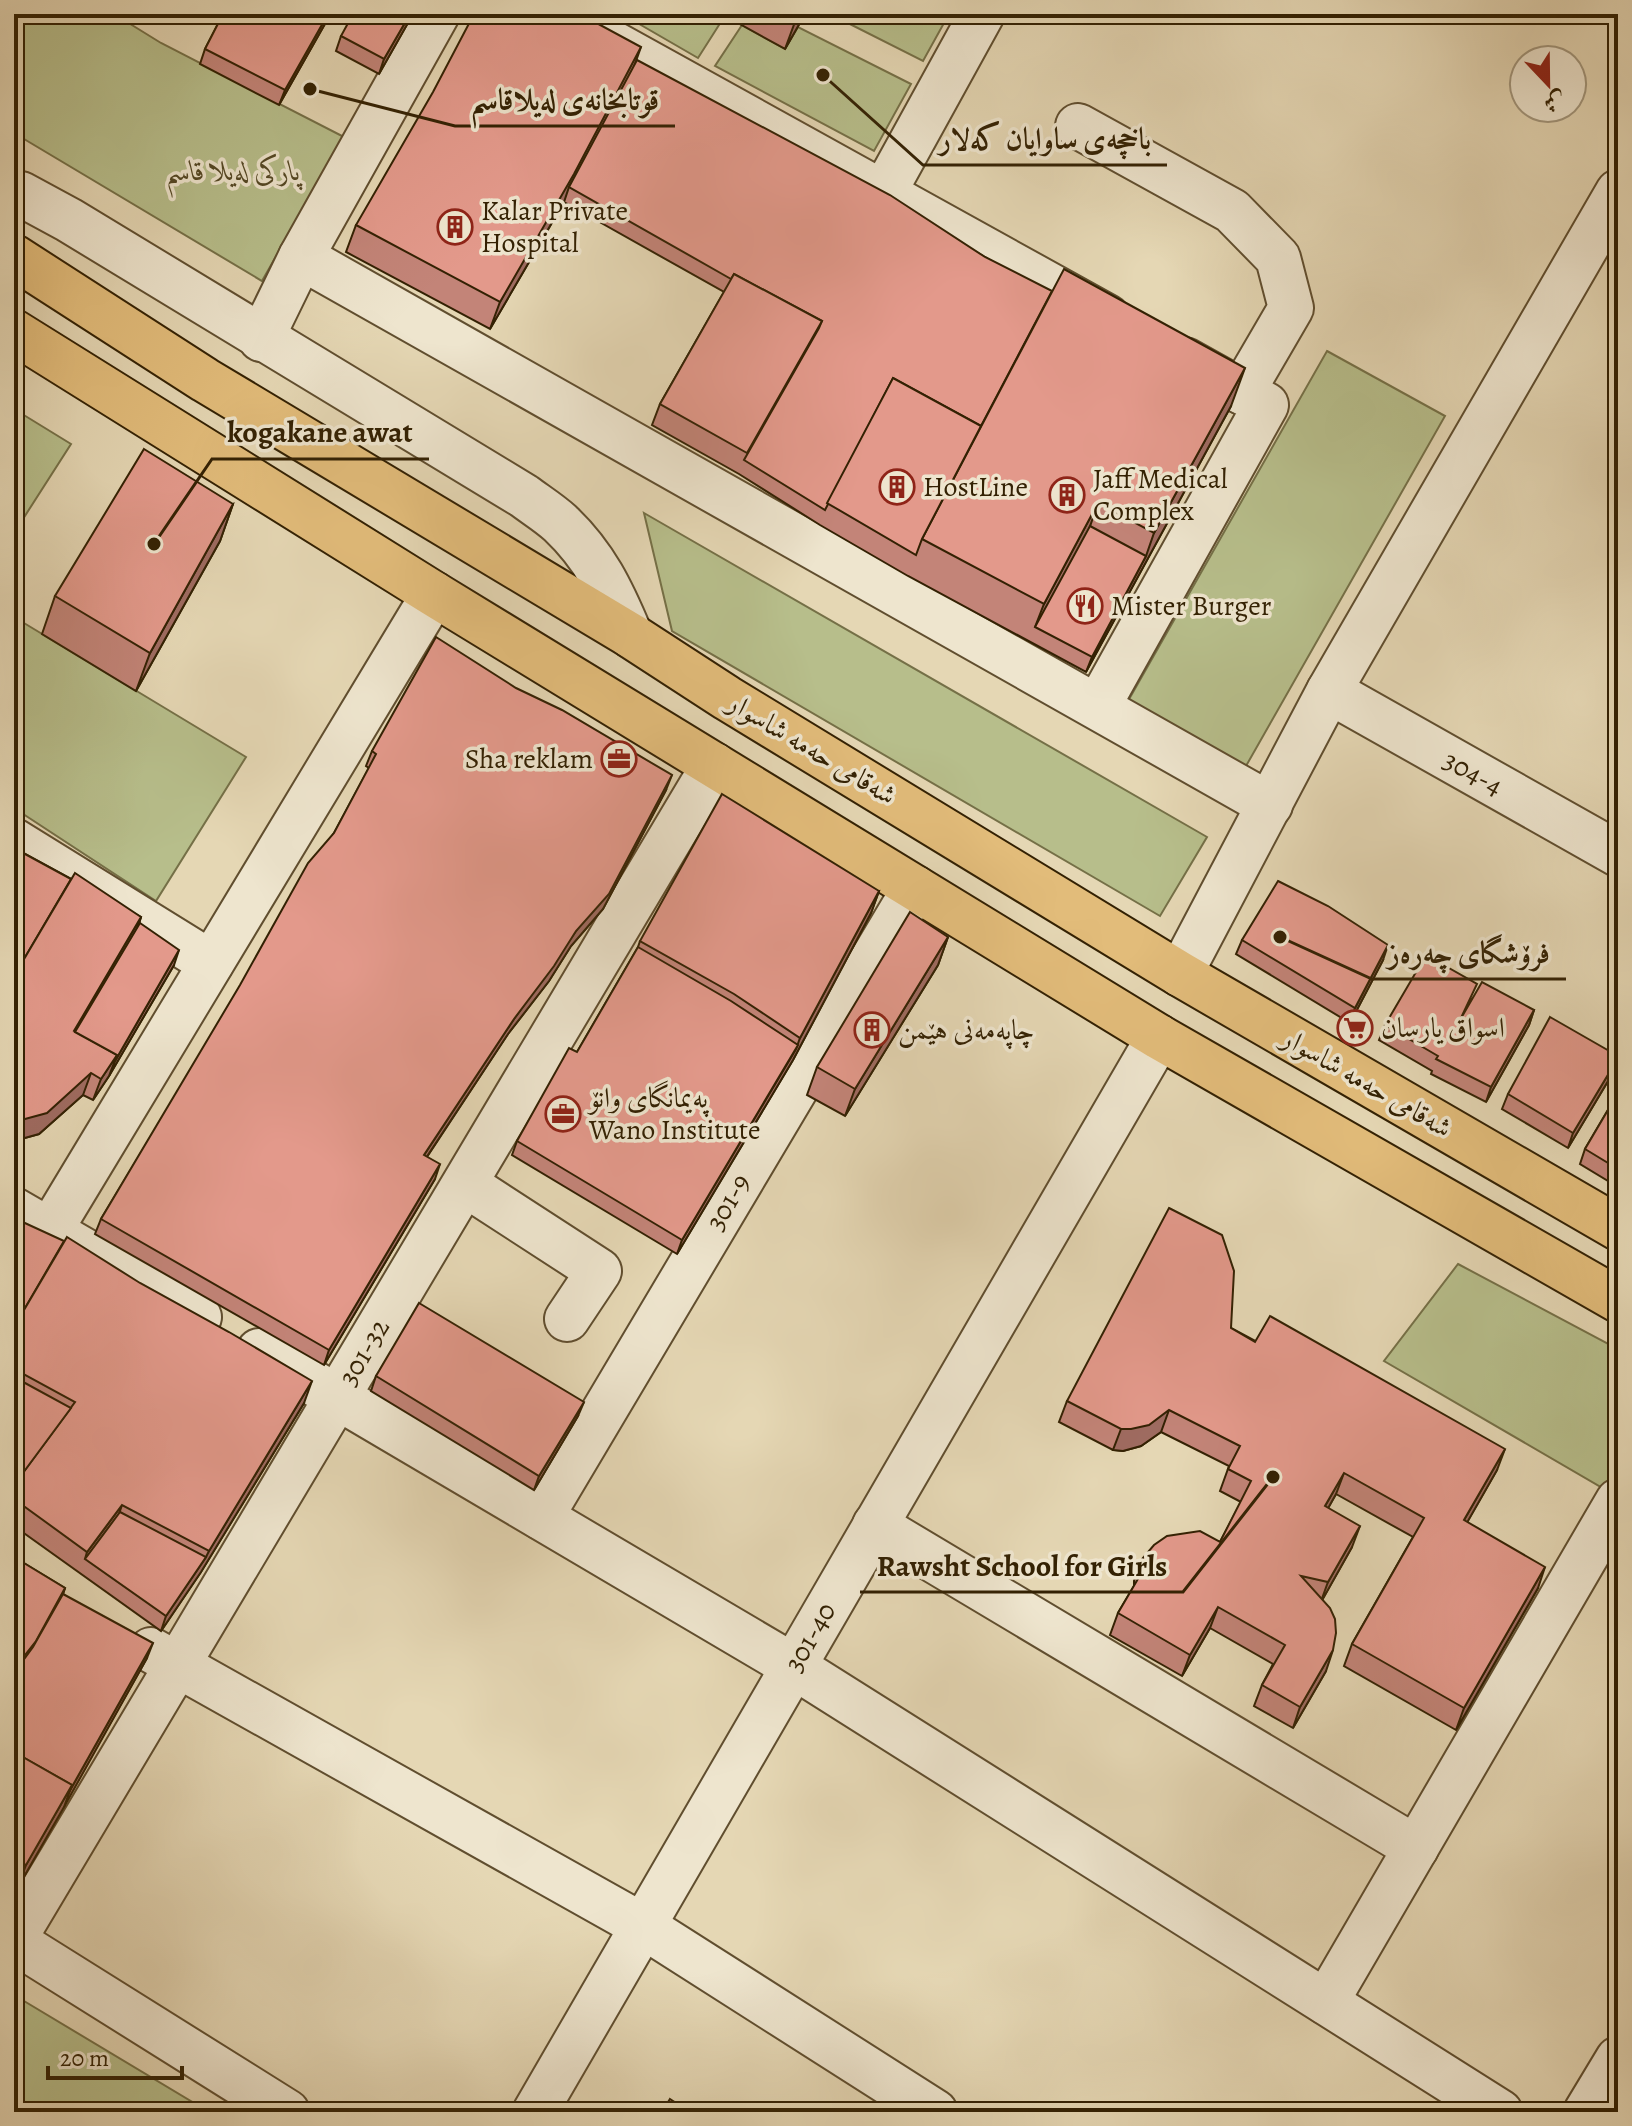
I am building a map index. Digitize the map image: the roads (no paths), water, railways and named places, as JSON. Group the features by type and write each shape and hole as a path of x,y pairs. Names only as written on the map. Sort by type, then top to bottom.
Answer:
{"main road":[{"name":"شەقامی حەمە شاسوار","path":"14,257 205,380 630,635 727,698 1180,974 1618,1228"},
{"path":"14,332 434,594 1159,1037 1618,1300"},
{"path":"701,757 699,719 727,698"}],"street":[{"path":"261,339 301,257 437,14"},
{"path":"560,14 1266,405 1098,706"},
{"path":"884,192 982,14"},
{"path":"1078,126 1232,211 1278,258 1291,308 1242,392"},
{"path":"1180,974 1329,691 1618,192"},
{"path":"14,193 69,220 524,496 559,522 587,553 610,587 630,635"},
{"path":"301,257 1270,805"},
{"path":"434,594 211,963 31,1221 793,1666 1500,2112"},
{"name":"304-4","path":"1329,691 1618,854"},
{"name":"301-32","path":"14,1940 465,1184 701,757"},
{"path":"14,841 211,963"},
{"name":"301-9","path":"541,1517 915,888"},
{"name":"301-40","path":"535,2112 1159,1037"},
{"path":"465,1184 599,1271 567,1319"},
{"path":"1326,2002 1618,1501"},
{"path":"875,1525 1416,1848"},
{"path":"114,1627 176,1666 643,1926 935,2112"},
{"path":"14,1940 287,2112"},
{"path":"1586,2112 1618,2059"}],"place":[{"name":"باخچەی ساوایان کەلار","path":"823,75"},
{"name":"قوتابخانەی لەیلاقاسم","path":"310,89"},
{"name":"Kalar Private Hospital","path":"455,227"},
{"name":"HostLine","path":"897,487"},
{"name":"Jaff Medical Complex","path":"1067,495"},
{"name":"kogakane awat","path":"154,544"},
{"name":"Mister Burger","path":"1085,606"},
{"name":"Sha reklam","path":"619,759"},
{"name":"فرۆشگای چەرەز","path":"1280,937"},
{"name":"اسواق يارسان","path":"1355,1028"},
{"name":"چاپەمەنی هێمن","path":"872,1030"},
{"name":"پەیمانگای وانۆ Wano Institute","path":"563,1114"},
{"name":"Rawsht School for Girls","path":"1273,1477"}],"park label":[{"name":"پارکی لەیلا قاسم","path":"233,171"}]}
